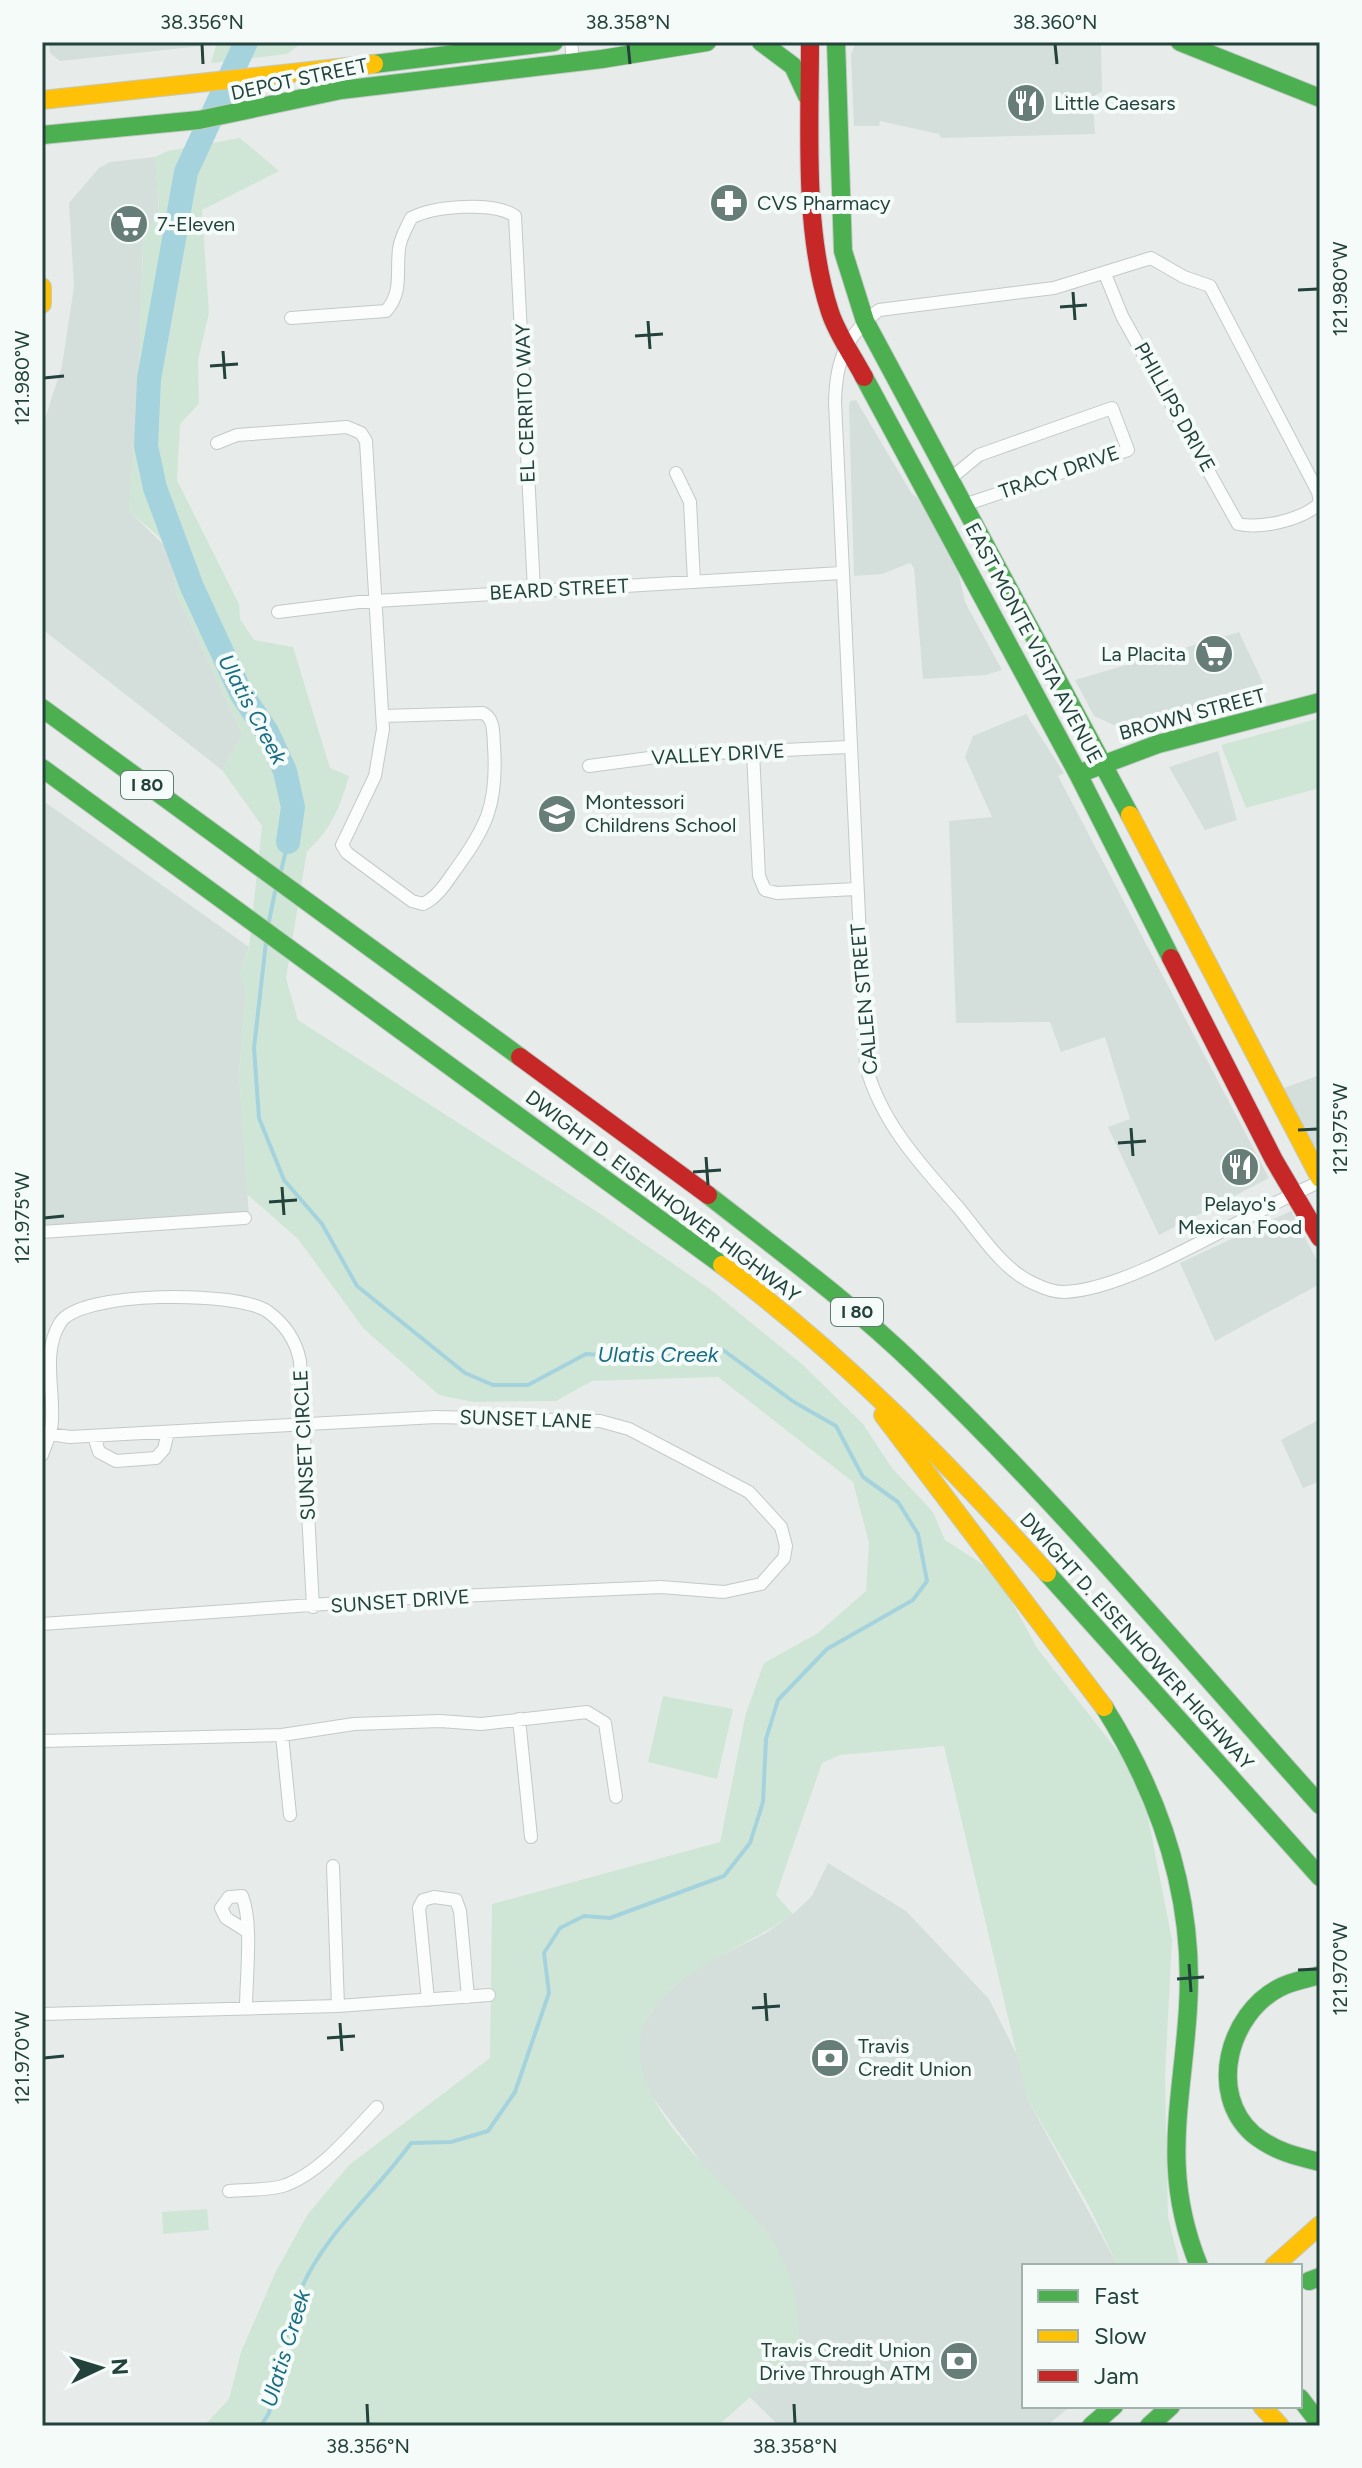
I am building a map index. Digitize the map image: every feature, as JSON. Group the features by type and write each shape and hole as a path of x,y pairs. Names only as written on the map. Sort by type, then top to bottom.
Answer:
{"main road":[{"name":"DEPOT STREET","path":"42,100 273,77 554,42"},
{"name":"DEPOT STREET","path":"42,135 245,113 341,90 572,51 707,42"},
{"path":"761,42 793,66 810,103"},
{"name":"EAST MONTE VISTA AVENUE","path":"810,42 810,181 818,253 830,313 948,526 1293,1193 1320,1238"},
{"name":"EAST MONTE VISTA AVENUE","path":"836,42 843,251 865,321 1320,1180"},
{"path":"1180,42 1320,98"},
{"path":"42,287 42,304"},
{"name":"BROWN STREET","path":"1078,774 1158,744 1320,702"},
{"name":"DWIGHT D. EISENHOWER HIGHWAY","path":"42,708 707,1193 865,1320 918,1368 1022,1473 1320,1805"},
{"name":"DWIGHT D. EISENHOWER HIGHWAY","path":"42,768 309,961 813,1335 974,1492 1320,1877"},
{"path":"852,1372 1101,1703 1133,1753 1166,1828 1179,1877 1188,1972 1188,2007 1175,2101 1173,2152 1185,2231 1198,2264"},
{"path":"1320,1975 1286,1983 1259,1999 1242,2018 1229,2048 1227,2076 1234,2106 1251,2133 1280,2154 1320,2162"},
{"path":"1276,2264 1320,2225"},
{"path":"1302,2401 1320,2424"},
{"path":"1091,2426 1112,2408"},
{"path":"1149,2426 1169,2408"},
{"path":"1264,2408 1280,2426"}],"street":[{"name":"EL CERRITO WAY","path":"291,318 386,311 396,300 399,246 407,226 411,218 428,209 494,207 515,216 534,590"},
{"name":"PHILLIPS DRIVE","path":"1151,258 1184,277 1210,286 1318,492 1320,503 1312,510 1255,528 1238,524 1122,316 1105,274 1151,258"},
{"path":"846,345 865,321 879,310 1054,288 1105,274"},
{"name":"CALLEN STREET","path":"846,345 836,369 835,402 848,747 864,1051 873,1093 890,1125 1006,1263 1032,1283 1061,1292 1091,1288 1158,1261 1320,1180"},
{"name":"TRACY DRIVE","path":"950,479 979,455 1112,408 1128,450 964,505"},
{"path":"217,443 237,435 347,427 361,433 367,451 383,716 382,751 375,776 342,845 347,853 390,885 412,901 423,904 432,900 486,825 496,779 492,722 483,713 383,716"},
{"path":"676,473 690,502 694,582"},
{"name":"BEARD STREET","path":"278,612 309,605 841,573"},
{"name":"VALLEY DRIVE","path":"589,766 633,758 848,747"},
{"path":"753,752 759,876 765,890 777,893 856,889"},
{"path":"42,1232 245,1218"},
{"name":"SUNSET CIRCLE","path":"42,1455 50,1354 60,1323 73,1310 95,1302 215,1297 243,1301 266,1310 288,1329 298,1349 313,1607"},
{"name":"SUNSET LANE","path":"46,1433 94,1436 436,1417 600,1421 629,1429 749,1492 781,1527 786,1546 784,1558 757,1586"},
{"path":"94,1436 99,1452 116,1461 156,1458 164,1449 168,1432"},
{"name":"SUNSET DRIVE","path":"42,1624 411,1598 661,1587 724,1592 757,1586"},
{"path":"42,1741 282,1735 354,1724 440,1721 481,1724 587,1712 605,1723 616,1797"},
{"path":"519,1719 531,1837"},
{"path":"282,1735 290,1815"},
{"path":"333,1866 338,2006"},
{"path":"428,2000 419,1908 423,1900 434,1897 456,1900 460,1911 468,1997"},
{"path":"245,1930 246,2008"},
{"path":"42,2014 338,2006 489,1995"},
{"path":"229,2191 283,2186 299,2179 339,2147 377,2107"}],"shaded area":[{"path":"49,42 202,42 202,46 60,61 50,53"},
{"path":"856,42 1101,42 1102,92 1095,95 1093,102 1095,134 941,138 939,134 880,121 879,126 854,126 851,55"},
{"path":"155,157 159,212 143,241 139,377 129,511 170,551 177,595 243,735 222,770 42,629 42,428 62,366 74,286 69,203 99,168 110,162"},
{"path":"856,400 912,494 924,502 959,575 965,602 1002,670 986,675 923,679 914,568 910,563 882,574 854,576 849,407 850,401"},
{"path":"1239,632 1264,685 1257,700 1204,715 1119,727 1094,716 1075,680"},
{"path":"1026,714 1064,773 1058,776 1269,1178 1159,1235 1108,1127 1130,1119 1105,1037 1061,1052 1050,1022 956,1023 949,821 992,817 965,757 973,736"},
{"path":"1218,751 1237,820 1205,830 1169,767"},
{"path":"42,800 249,947 240,974 246,991 239,1074 249,1218 42,1232"},
{"path":"1320,1075 1320,1150 1304,1136 1284,1088"},
{"path":"1291,1211 1320,1266 1320,1284 1215,1341 1180,1263"},
{"path":"1320,1419 1320,1481 1303,1488 1281,1440"},
{"name":"Travis Credit Union","path":"828,1863 906,1911 989,1999 1020,2061 1027,2098 1117,2264 1022,2264 1022,2408 1068,2408 1046,2426 779,2426 749,2396 783,2361 765,2230 705,2167 647,2090 637,2054 641,2028 659,2000 693,1969 766,1933 812,1896"}],"green space":[{"path":"217,42 303,42 287,54 211,63"},
{"path":"240,138 279,171 202,210 209,313 198,360 199,404 180,424 177,480 239,604 240,619 254,640 293,647 330,768 349,776 334,817 307,851 286,978 298,1020 602,1215 710,1289 803,1365 863,1424 892,1468 933,1512 945,1540 996,1573 1037,1648 1141,1781 1172,1940 1165,2077 1168,2217 1180,2264 1117,2264 1088,2204 1027,2098 944,1746 840,1755 822,1763 776,1895 793,1914 691,1973 661,1999 643,2029 640,2059 650,2091 668,2121 763,2228 786,2267 794,2289 799,2334 792,2352 774,2374 719,2425 204,2426 229,2399 241,2352 276,2271 308,2214 349,2165 490,2058 492,1904 720,1842 746,1713 764,1663 818,1633 866,1591 869,1543 853,1482 718,1377 592,1381 556,1401 473,1402 439,1395 364,1329 298,1239 247,1194 239,1074 246,991 240,974 249,948 262,826 222,770 243,735 177,595 170,551 129,511 139,377 143,241 159,212 155,157 168,151"},
{"path":"1320,718 1320,788 1246,808 1221,745"},
{"path":"663,1696 733,1709 717,1779 648,1762"},
{"path":"207,2209 209,2230 163,2234 162,2212"}],"waterway":[{"name":"Ulatis Creek","path":"246,42 186,172 149,379 146,446 155,488 192,587 241,693 267,732 285,771 293,807 288,842"},
{"name":"Ulatis Creek","path":"281,871 288,842"},
{"name":"Ulatis Creek","path":"268,926 276,887"},
{"name":"Ulatis Creek","path":"261,2426 269,2413 302,2287 338,2230 411,2143 451,2142 488,2131 515,2092 549,1993 544,1953 560,1928 584,1916 610,1918 724,1876 750,1843 763,1802 766,1739 778,1700 827,1649 913,1600 927,1581 918,1534 898,1502 863,1477 836,1426 794,1402 723,1350 647,1358 586,1354 528,1385 493,1385 465,1373 357,1286 322,1224 284,1180 259,1118 254,1048 266,942"}],"traffic: fast":[{"path":"374,64 554,42"},
{"path":"42,135 199,120 341,90 602,59 707,42"},
{"path":"761,42 793,66 807,96"},
{"path":"836,42 843,251 865,321 1130,815"},
{"path":"1180,42 1320,98"},
{"path":"864,377 1078,774 1171,958"},
{"path":"1078,774 1158,744 1320,702"},
{"path":"42,708 520,1057"},
{"path":"42,768 722,1265"},
{"path":"708,1195 868,1322 971,1420 1123,1583 1320,1805"},
{"path":"1047,1573 1320,1877"},
{"path":"1104,1707 1143,1777 1158,1814 1180,1889 1189,1967 1177,2168 1187,2231 1198,2264"},
{"path":"1320,1975 1284,1986 1262,2000 1247,2016 1230,2055 1228,2077 1231,2098 1239,2117 1253,2134 1277,2149 1320,2162"},
{"path":"1309,2281 1320,2277"},
{"path":"1302,2401 1320,2424"},
{"path":"1091,2426 1112,2408"},
{"path":"1149,2426 1169,2408"}],"traffic: slow":[{"path":"42,100 374,64"},
{"path":"42,287 42,304"},
{"path":"1130,815 1320,1178"},
{"path":"722,1265 767,1299 851,1372 971,1490 1047,1573"},
{"path":"883,1415 1104,1707"},
{"path":"1276,2264 1320,2225"},
{"path":"1264,2408 1280,2426"}],"traffic: jam":[{"path":"810,42 809,143 815,247 833,320 864,377"},
{"path":"1171,958 1274,1160 1320,1238"},
{"path":"520,1057 708,1195"}],"place":[{"name":"Little Caesars","path":"1026,103"},
{"name":"CVS Pharmacy","path":"729,203"},
{"name":"7-Eleven","path":"129,224"},
{"name":"La Placita","path":"1214,654"},
{"name":"Montessori Childrens School","path":"557,814"},
{"name":"Pelayo's Mexican Food","path":"1240,1167"},
{"name":"Travis Credit Union","path":"830,2058"},
{"name":"Travis Credit Union Drive Through ATM","path":"959,2361"}]}
